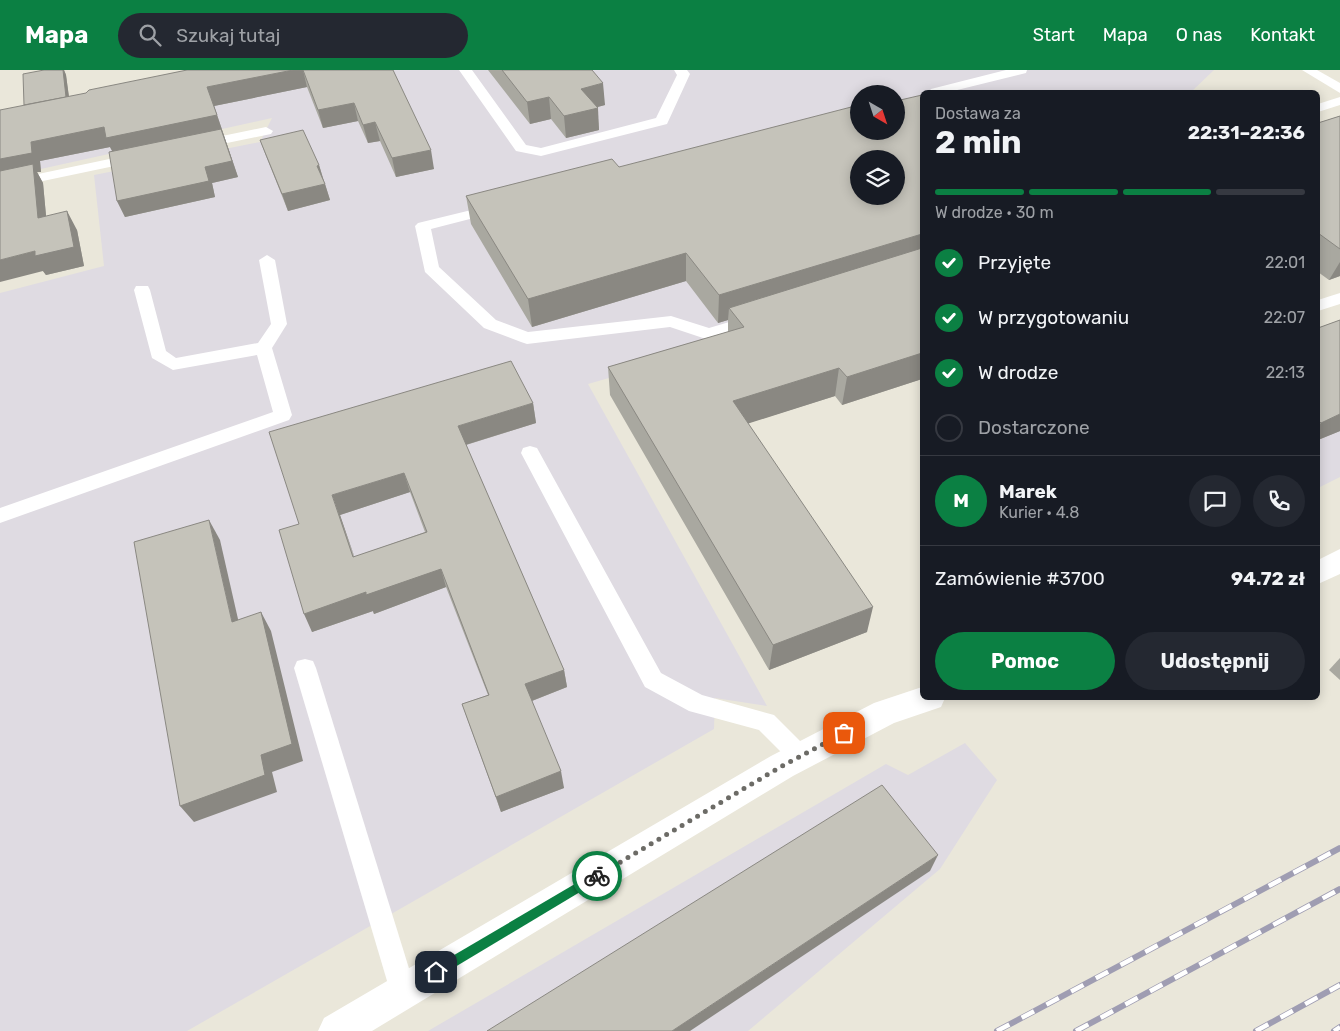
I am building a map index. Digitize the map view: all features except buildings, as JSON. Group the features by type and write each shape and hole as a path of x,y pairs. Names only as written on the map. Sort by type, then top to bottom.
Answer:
{"street":[{"path":"1320,572 1340,560"},
{"path":"337,1031 800,756 885,713 924,700"}],"lane":[{"path":"465,70 521,148 541,152 662,121 684,74 680,70"},
{"path":"956,90 1021,70"},
{"path":"1308,70 1340,89"},
{"path":"1320,107 1340,101"},
{"path":"180,148 266,131"},
{"path":"0,186 152,154"},
{"path":"506,206 423,226 431,269 490,324 527,338 671,321 709,334 765,316"},
{"path":"142,290 158,354 173,364 264,348 280,324 267,260"},
{"path":"1320,305 1340,298"},
{"path":"0,516 284,416 264,348"},
{"path":"530,453 653,680 697,704 766,722 800,756"},
{"path":"305,668 403,991"}],"shaded area":[{"path":"259,70 1214,70 1193,90 920,90 920,289 588,384 767,706 715,698 714,729 187,1031 0,1031 0,293 104,266 94,175 260,142 272,118 0,178 0,122"},
{"path":"1340,340 1340,477 1320,487 1320,347"},
{"path":"965,743 997,780 940,869 748,1031 428,1031 886,764 908,775"}],"railway":[{"path":"997,1031 1340,848"},
{"path":"1076,1031 1340,889"},
{"path":"1256,1031 1340,985"},
{"path":"1334,1031 1340,1027"}],"way so far":[{"path":"597,876 782,766 844,733"}],"route":[{"path":"436,972 597,876"}]}
